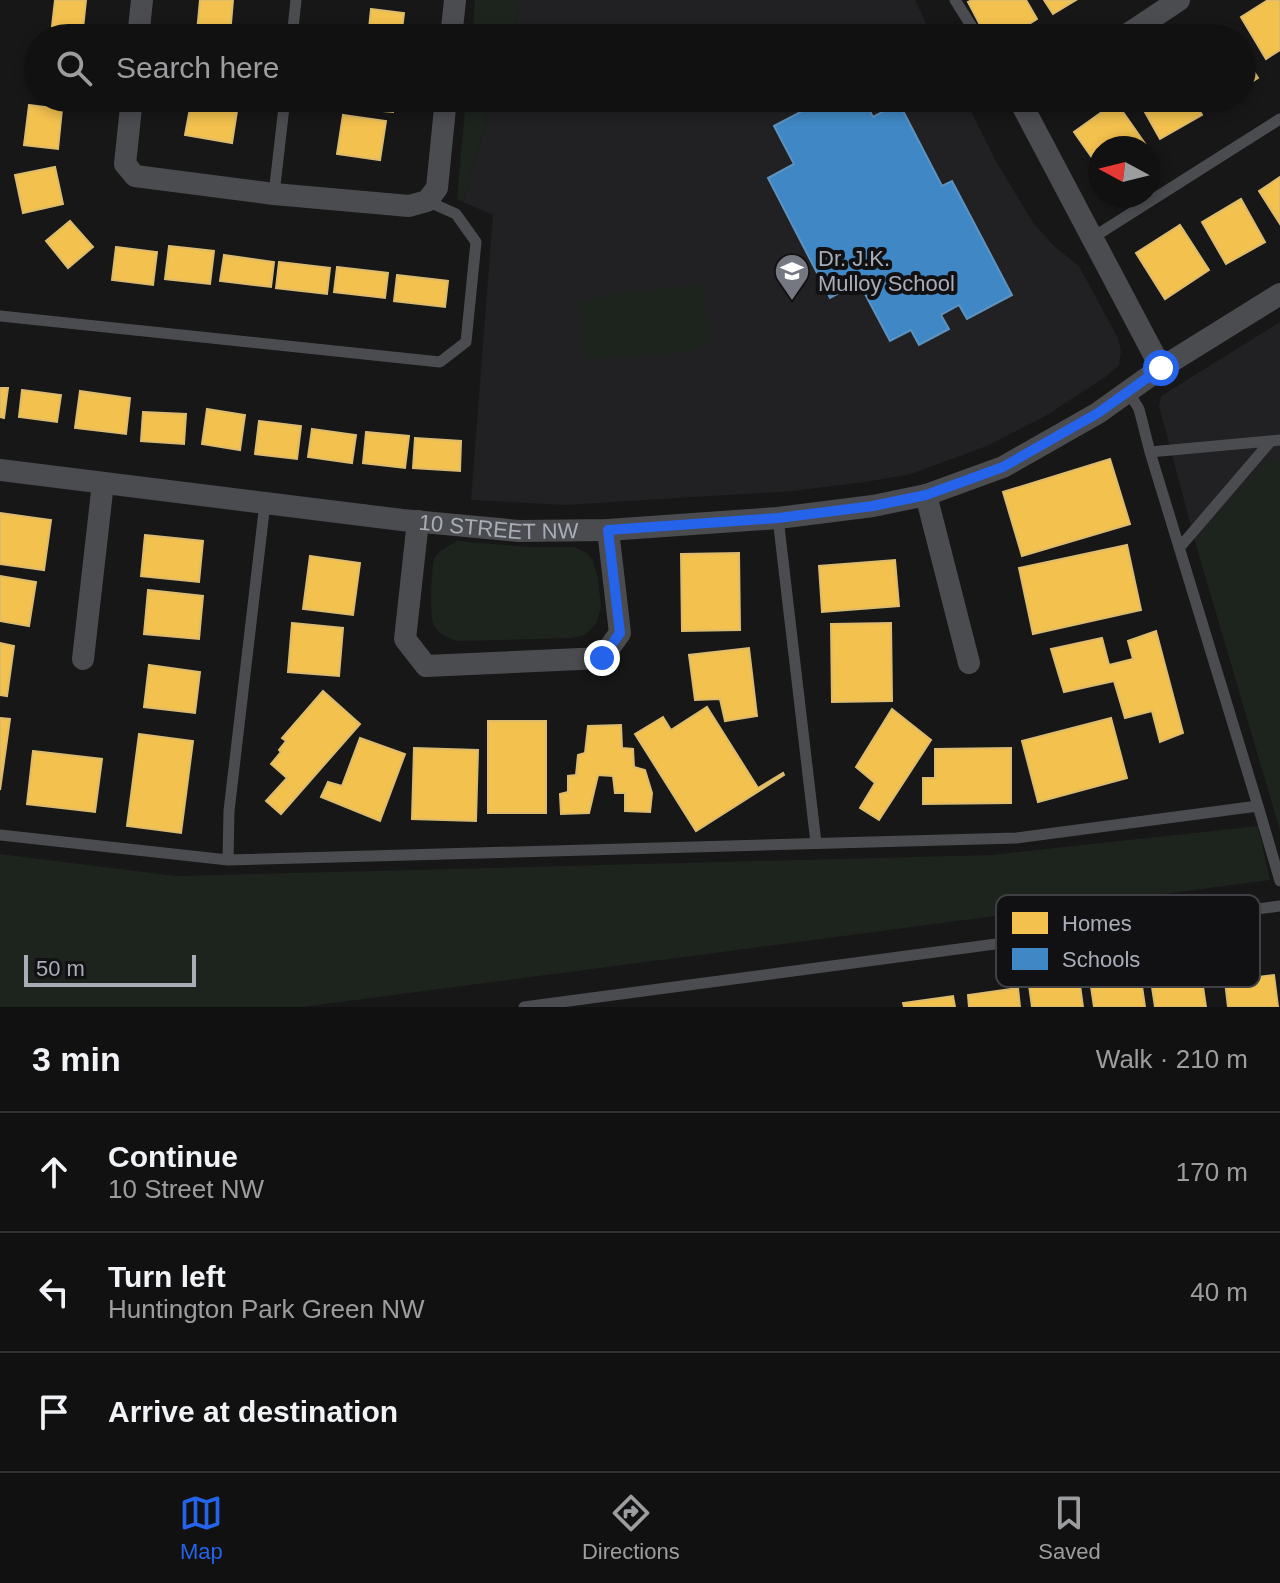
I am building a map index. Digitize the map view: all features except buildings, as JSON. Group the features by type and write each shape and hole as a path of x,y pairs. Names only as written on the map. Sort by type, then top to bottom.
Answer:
{"street":[{"path":"139,24 142,0"},
{"path":"452,24 455,0"},
{"path":"1143,24 1179,0"},
{"path":"131,112 125,164 135,176 274,194 409,206 427,201 437,188 445,112"},
{"path":"1030,112 1161,368"},
{"name":"10 STREET NW","path":"0,470 519,531 608,530 778,518 873,506 926,495 1003,467 1098,413 1161,368 1280,294"},
{"path":"83,659 103,483"},
{"path":"926,495 969,663"},
{"path":"418,521 405,639 426,666 602,658 620,633 608,530"}],"lane":[{"path":"293,24 296,0"},
{"path":"955,0 970,24"},
{"path":"274,194 283,112"},
{"path":"1092,238 1280,119"},
{"path":"0,316 440,362 466,342 476,242 456,214 427,201"},
{"path":"1128,391 1139,409 1280,881"},
{"path":"1150,452 1275,441"},
{"path":"1180,547 1275,441"},
{"path":"228,860 229,811 265,503"},
{"path":"778,518 816,843"},
{"path":"0,835 228,860 1016,838 1258,806"},
{"path":"1260,909 1280,906"},
{"path":"524,1007 996,944"}],"shaded area":[{"path":"475,0 521,0 514,24 473,24"},
{"path":"521,0 915,0 926,24 514,24"},
{"path":"465,112 489,112 463,202 457,199"},
{"name":"Dr. J.K. Mulloy School","path":"489,112 971,112 1034,224 1054,246 1079,266 1118,338 1121,352 1119,365 1047,415 987,446 911,474 793,491 565,505 471,500 493,215 463,202"},
{"path":"701,285 710,338 694,351 584,360 578,305 611,293"},
{"path":"1280,322 1280,830 1195,541 1159,406 1161,396"},
{"path":"1267,460 1280,463 1280,830 1195,541"},
{"path":"458,541 574,547 587,553 598,578 601,608 596,623 585,635 572,638 458,641 443,635 432,618 433,565 438,553"},
{"path":"1258,826 1270,880 1156,895 996,895 996,916 302,1007 0,1007 0,854 176,876 991,855"}],"place":[{"name":"Dr. J.K. Mulloy School","path":"792,302"}],"route":[{"path":"602,658 620,633 608,530 778,518 873,506 926,495 1003,467 1098,413 1161,368"}]}
